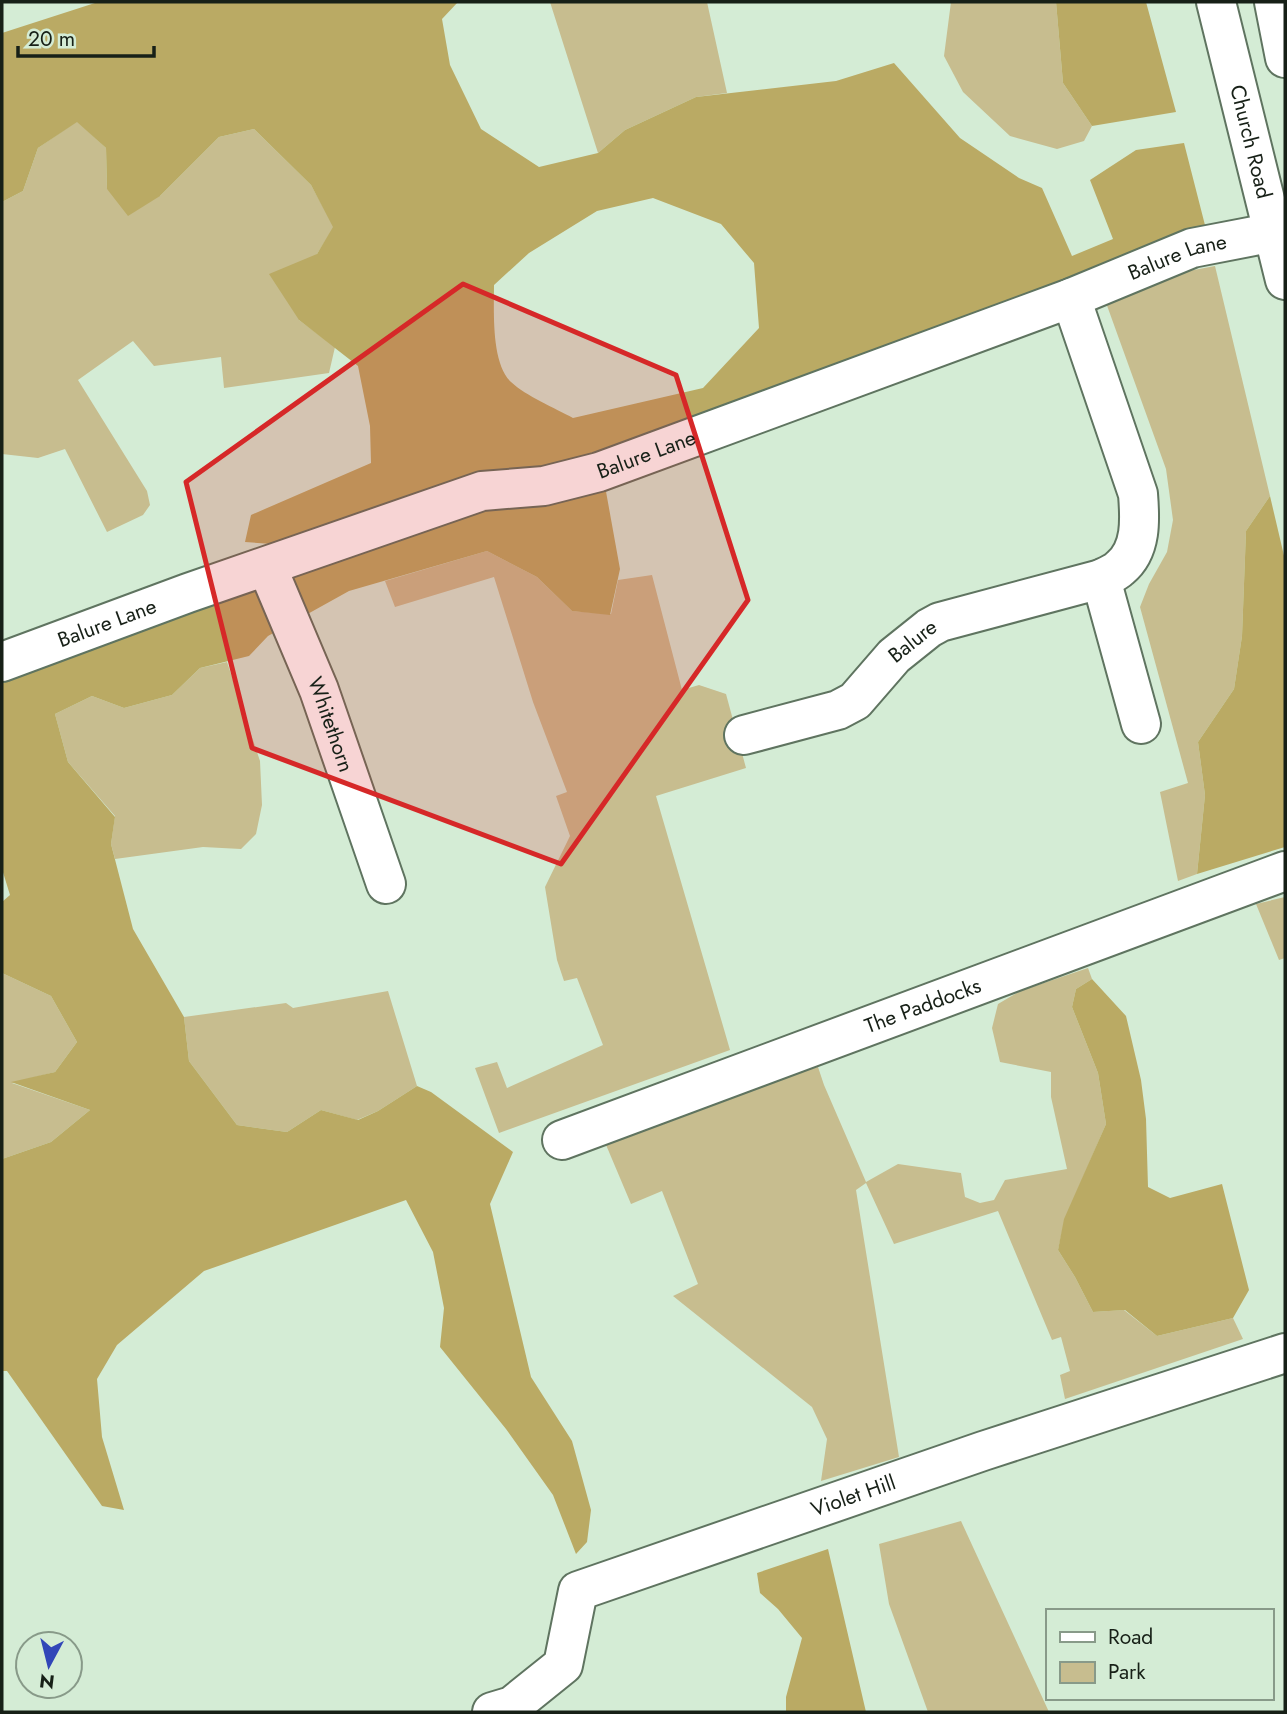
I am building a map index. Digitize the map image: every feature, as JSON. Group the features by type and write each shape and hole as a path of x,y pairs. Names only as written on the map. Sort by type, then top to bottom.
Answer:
{"street":[{"name":"Church Road","path":"1216,2 1279,231 1285,280"},
{"path":"1274,2 1285,58"},
{"name":"Balure Lane","path":"2,662 188,593 482,491 544,486 599,472 1071,298 1192,248 1279,231"},
{"name":"Balure","path":"744,735 838,710 855,701 894,656 940,622 1101,579 1122,567 1135,548 1140,520 1138,494 1071,298"},
{"name":"Whitethorn","path":"267,567 319,690 386,884"},
{"path":"1101,579 1140,723"},
{"name":"The Paddocks","path":"562,1140 1285,871"},
{"name":"Violet Hill","path":"492,1712 512,1706 563,1664 578,1591 983,1451 1285,1353"}],"highlighted area":[{"path":"463,284 676,375 748,600 561,864 252,748 186,482"}],"green space":[{"path":"550,2 707,2 727,93 696,97 625,130 598,153"},
{"path":"951,2 1056,2 1063,83 1092,126 1084,141 1057,149 1010,136 963,92 944,56"},
{"path":"77,121 106,148 107,189 160,196 219,137 254,129 311,185 334,227 317,254 299,320 335,347 329,373 224,388 221,357 154,366 133,341 78,380 147,491 150,505 143,515 107,532 65,449 38,458 2,454 2,202 23,191 38,148"},
{"path":"1215,266 1270,496 1246,531 1242,636 1234,689 1198,742 1205,795 1197,874 1178,881 1160,792 1188,783 1140,607 1167,552 1173,520 1166,469 1105,300 1178,273"},
{"path":"487,551 537,577 572,611 611,614 618,580 652,575 682,690 699,685 726,694 746,768 656,796 730,1050 499,1133 475,1068 497,1062 507,1088 603,1045 577,978 564,981 557,960 545,887 570,836 556,796 567,792 533,702 494,577 395,607 385,581"},
{"path":"227,662 260,761 262,805 256,834 241,849 203,847 115,859 111,844 115,816 68,762 55,714 92,696 124,708 172,695 200,668"},
{"path":"1285,897 1285,958 1279,960 1256,904"},
{"path":"1088,968 1092,979 1076,989 1072,1007 1098,1073 1106,1124 1065,1219 1058,1250 1093,1312 1124,1310 1157,1336 1233,1318 1243,1339 1065,1399 1060,1375 1070,1371 1061,1337 1052,1340 998,1211 894,1244 866,1183 856,1190 899,1457 821,1481 827,1439 812,1407 673,1296 698,1284 662,1191 631,1204 601,1133 818,1067 866,1182 898,1164 961,1173 965,1197 980,1203 994,1200 1005,1180 1067,1169 1051,1097 1051,1072 1000,1062 992,1028 998,1004 1020,991"},
{"path":"2,973 51,996 77,1042 55,1072 12,1083 90,1110 51,1142 2,1159"},
{"path":"388,991 417,1086 378,1111 357,1120 321,1110 287,1132 237,1125 189,1061 184,1017 286,1003 293,1008"},
{"path":"961,1521 1049,1712 928,1712 889,1604 879,1544"}],"shaded area":[{"path":"98,2 458,2 442,19 450,65 481,129 539,167 598,153 625,130 696,97 836,81 894,63 960,138 1019,178 1042,188 1072,256 1113,239 1090,180 1136,150 1184,143 1207,233 545,475 272,544 245,542 251,515 371,463 370,426 358,366 299,320 269,274 317,254 333,227 311,185 254,129 219,137 160,196 128,216 107,189 106,148 77,122 38,148 23,191 2,202 2,33","holes":["653,198 721,224 754,263 759,328 703,388 573,418 541,402 511,382 497,350 494,285 529,253 597,211"]},
{"path":"1056,2 1146,2 1176,112 1092,126 1063,83"},
{"path":"605,486 620,569 610,615 572,611 537,577 487,551 349,591 268,636 249,656 200,668 172,695 124,708 92,696 55,714 68,762 115,817 111,844 133,929 184,1017 189,1061 237,1125 287,1132 321,1110 358,1120 378,1111 417,1086 431,1092 513,1152 490,1204 531,1377 572,1441 591,1510 587,1542 576,1554 553,1495 506,1429 440,1347 444,1308 433,1252 406,1200 204,1271 117,1345 97,1379 102,1437 124,1510 102,1506 7,1371 2,1371 2,1159 51,1142 90,1110 11,1082 55,1072 77,1042 51,996 2,973 2,902 10,895 2,869 2,683 469,509"},
{"path":"1270,496 1285,560 1285,847 1197,874 1205,795 1198,742 1234,689 1242,636 1246,531"},
{"path":"1092,979 1126,1016 1141,1080 1146,1119 1148,1187 1170,1198 1222,1184 1249,1290 1233,1318 1157,1336 1125,1310 1093,1312 1058,1250 1064,1219 1106,1124 1098,1073 1072,1007 1076,989"},
{"path":"828,1549 866,1712 786,1712 786,1697 802,1638 778,1609 760,1593 757,1573"}]}
